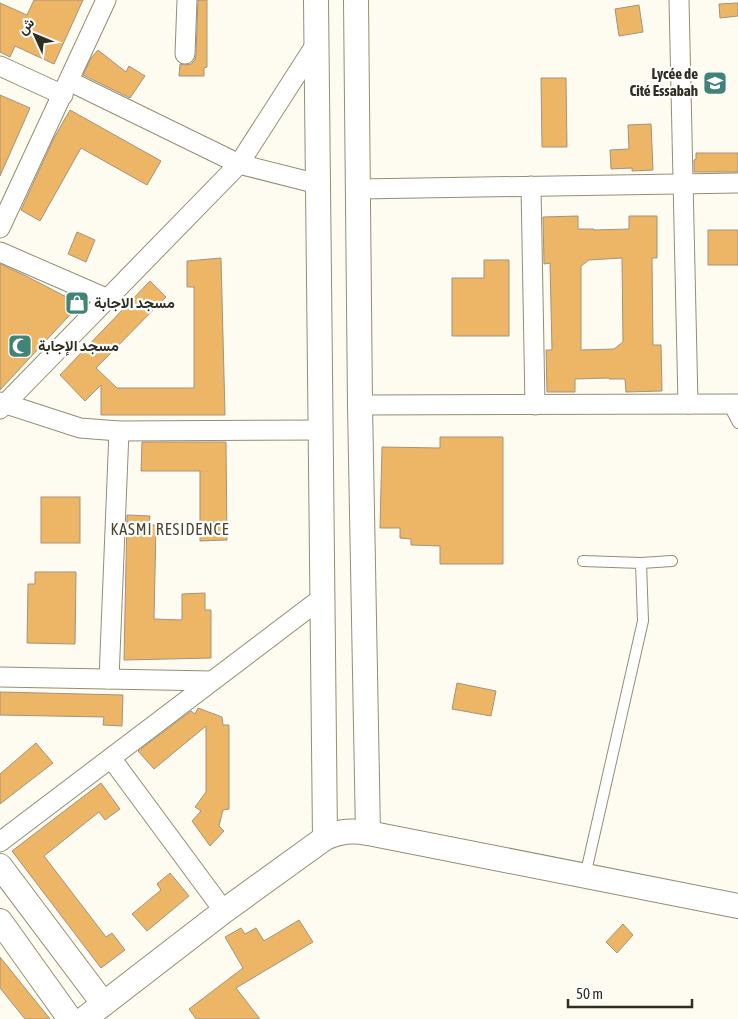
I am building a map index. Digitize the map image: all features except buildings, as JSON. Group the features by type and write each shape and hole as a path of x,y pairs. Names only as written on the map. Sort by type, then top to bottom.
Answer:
{"street":[{"path":"0,228 106,0"},
{"path":"185,54 187,0"},
{"path":"316,0 325,838"},
{"path":"356,0 360,404 368,833"},
{"path":"679,0 688,404"},
{"path":"316,44 239,164 2,405 80,428 119,431 320,430"},
{"path":"0,66 66,88 239,164 318,184"},
{"path":"359,189 738,183"},
{"path":"531,186 535,405"},
{"path":"0,252 108,299"},
{"path":"360,404 733,404"},
{"path":"109,679 119,431"},
{"path":"0,842 322,597"},
{"path":"0,676 212,681"},
{"path":"111,758 224,911"},
{"path":"84,1019 224,911 336,832 368,833 738,906"},
{"path":"0,866 103,1003"},
{"path":"0,921 70,1019"}],"lane":[{"path":"733,404 738,423"},
{"path":"583,561 641,563 672,561"},
{"path":"585,876 643,621 641,563"}],"place":[{"name":"Lycée de Cité Essabah","path":"715,83"},
{"name":"مسجد الاجابة","path":"77,303"},
{"name":"مسجد الإجابة","path":"20,346"}],"district":[{"name":"KASMI RESIDENCE","path":"170,529"}]}
